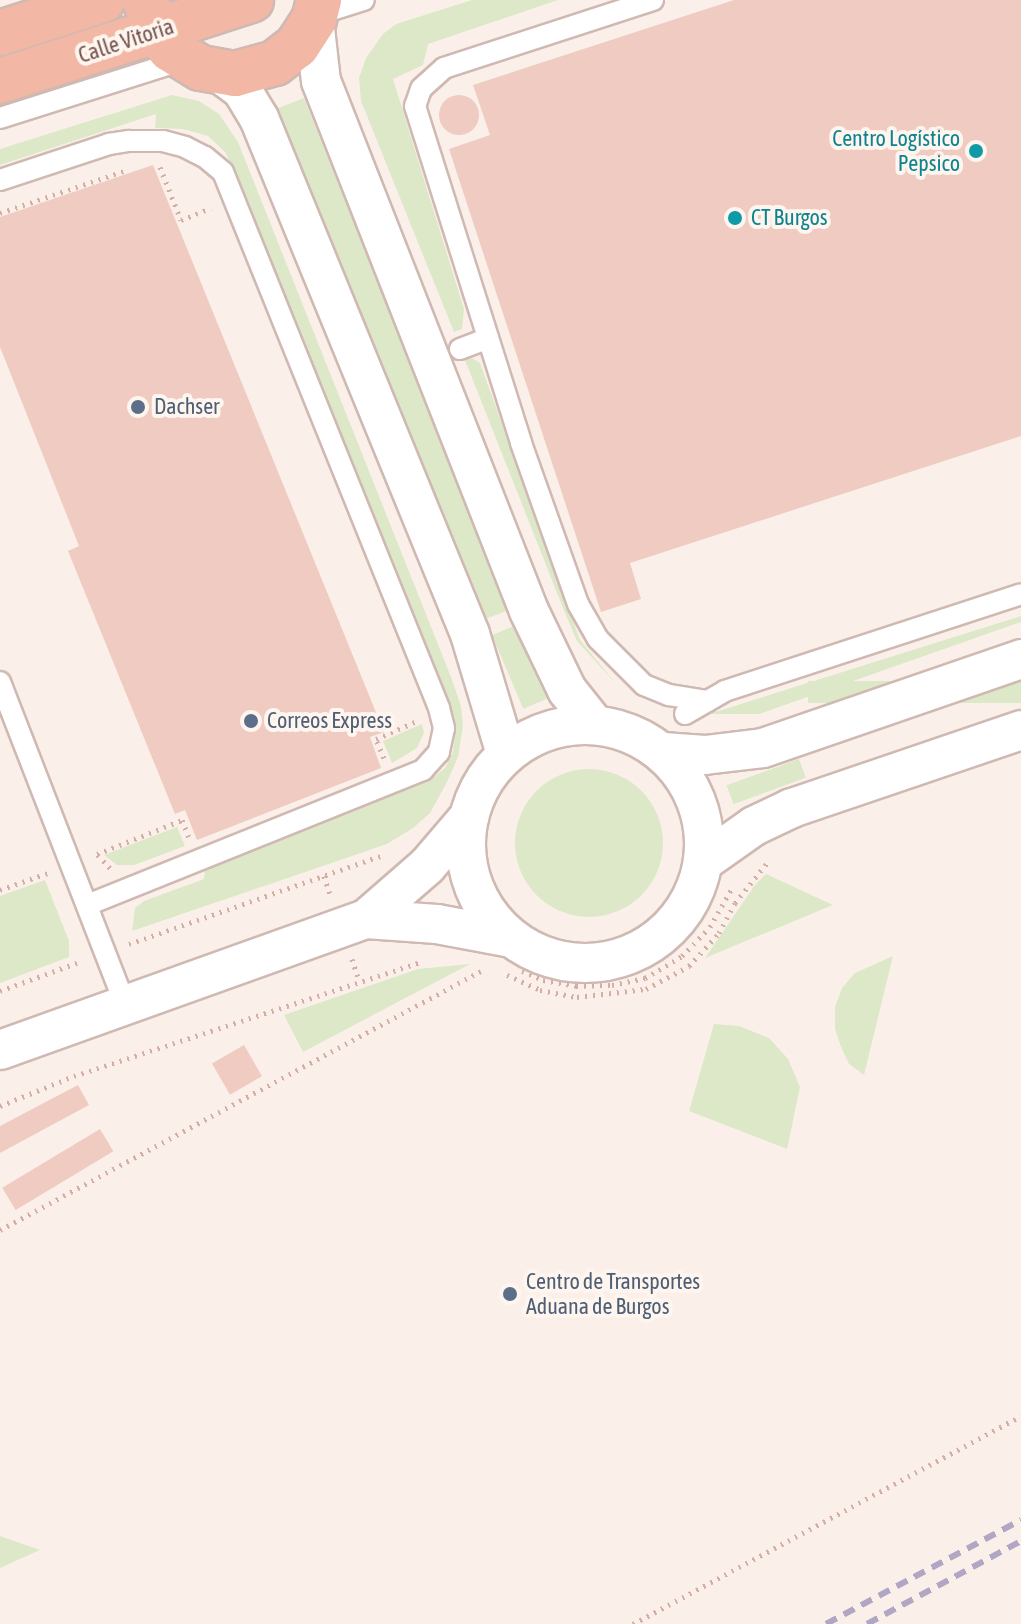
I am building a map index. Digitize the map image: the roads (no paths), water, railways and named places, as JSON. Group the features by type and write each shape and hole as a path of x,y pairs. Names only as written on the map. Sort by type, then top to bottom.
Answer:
{"highway":[{"name":"Calle Vitoria","path":"0,33 103,0"},
{"name":"Calle Vitoria","path":"0,81 176,41 251,0"},
{"path":"176,41 252,71 275,63 297,46 316,12"}],"street":[{"path":"316,12 321,81 529,611 567,690 595,725"},
{"path":"176,41 242,90 259,118 470,634 506,754"},
{"path":"663,752 705,755 763,748 1021,659"},
{"path":"366,919 460,926 512,952 535,952 562,960 589,963 616,959 642,949 664,933 683,912 696,889 703,862 704,832 697,802 683,775 663,752 631,734 595,725 563,727 533,737 506,754 477,793 469,817 467,862 482,904 512,952"},
{"path":"703,862 754,826 792,808 1021,730"},
{"path":"0,1050 366,919 427,866 469,817"}],"lane":[{"path":"316,12 364,0"},
{"path":"653,0 444,68 421,89 415,106 544,512 578,604 598,639 644,685 669,695 708,701"},
{"path":"0,118 176,41"},
{"path":"0,180 109,144 129,141 163,141 185,147 205,157 223,172 439,708 444,728 439,752 423,770 87,905"},
{"path":"460,349 488,338"},
{"path":"685,714 725,691 1021,594"},
{"path":"0,682 125,1004"}],"railway":[{"path":"826,1624 1021,1520"},
{"path":"867,1624 1021,1541"}],"place":[{"name":"Centro Logístico Pepsico","path":"976,151"},
{"name":"CT Burgos","path":"735,218"},
{"name":"Dachser","path":"138,407"},
{"name":"Correos Express","path":"251,721"},
{"name":"Centro de Transportes Aduana de Burgos","path":"510,1294"}]}
